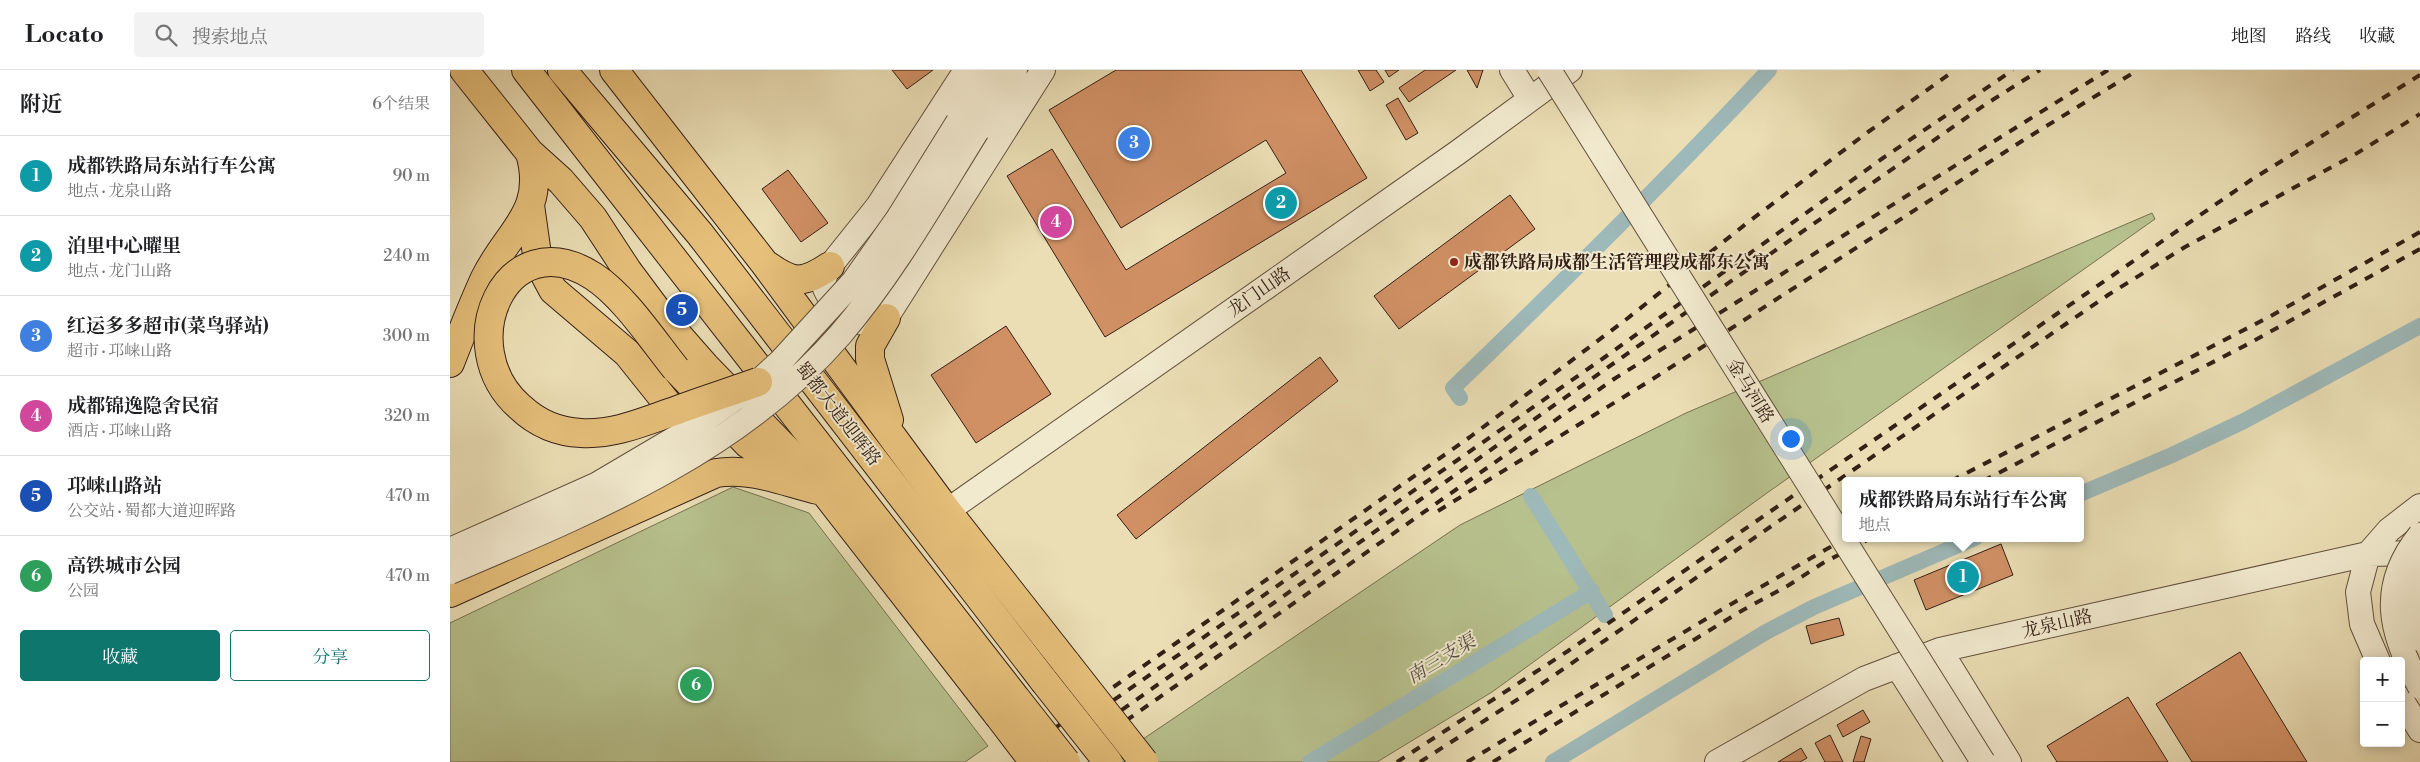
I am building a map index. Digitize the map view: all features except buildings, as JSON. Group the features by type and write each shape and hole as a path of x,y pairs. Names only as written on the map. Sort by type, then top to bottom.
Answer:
{"main road":[{"path":"464,70 530,153 561,181 593,218 627,270 662,317 705,366 812,476 877,557"},
{"name":"蜀都大道迎晖路","path":"526,70 1008,708 1066,762"},
{"name":"蜀都大道迎晖路","path":"562,70 700,234 1108,762"},
{"name":"蜀都大道迎晖路","path":"614,70 765,264 947,511 1144,762"},
{"path":"450,364 486,276 523,222 530,205 536,173 530,153"},
{"path":"530,205 538,262 553,290 627,353 715,463 734,470 756,473 818,490"},
{"path":"758,382 636,425 606,432 582,434 562,431 528,415 510,399 499,384 488,348 487,332 490,314 498,296 509,281 523,270 542,261 560,261 594,277 610,291 676,368 748,444 818,490 1008,708 1034,762"},
{"path":"765,264 784,278 799,280 813,277 830,266"},
{"path":"886,318 870,346 870,359 873,374 899,448"},
{"path":"450,593 716,473 734,470"}],"street":[{"path":"966,70 878,206 824,276 824,286 834,303 847,316 859,322 870,323 886,318 1043,70"},
{"path":"450,572 604,505 707,447 773,400 839,335 868,299 967,126 990,70"},
{"path":"450,550 596,485 696,426 758,382 781,361 854,281 967,126 1015,70"},
{"path":"1512,70 1530,99"},
{"name":"金马河路","path":"1549,70 1842,537"},
{"name":"龙门山路","path":"947,511 1457,153 1570,70"},
{"path":"2376,657 2362,624 2358,592 2368,554 2389,530 2420,506"},
{"path":"2420,535 2400,567 2392,594 2392,617 2398,641 2420,687"},
{"name":"金马河路","path":"1845,542 1983,762"},
{"path":"2420,553 2411,577 2412,609 2420,639"},
{"name":"龙泉山路","path":"1717,762 1864,679 1940,650 2368,554 2420,553"},
{"path":"1940,650 2009,762"},
{"path":"1897,666 1958,762"},
{"path":"2403,702 2420,730"}],"green space":[{"path":"2152,213 2155,219 1767,493 1492,692 1377,762 1109,762 1460,525 1686,413"},
{"path":"733,487 809,513 988,746 965,762 450,762 450,623"}],"waterway":[{"path":"1460,398 1453,388 1613,231 1769,70"},
{"path":"2084,492 2172,455 2244,421 2420,326"},
{"path":"1531,496 1605,615"},
{"path":"1553,762 1766,632 1814,607 1966,542"},
{"name":"南三支渠","path":"1310,762 1592,591"}],"railway":[{"path":"1025,749 1470,437 1628,318 1747,223 1868,132 1955,70"},
{"path":"1025,762 1605,357 1883,158 2013,70"},
{"path":"1048,762 1668,325 1986,104 2040,70"},
{"path":"1067,762 1614,379 2108,70"},
{"path":"1438,511 1648,382 2022,141 2138,70"},
{"path":"1397,762 1568,651 2251,180 2420,75"},
{"path":"1843,477 2108,295 2185,247 2354,155 2420,114"},
{"path":"1959,477 2269,317 2420,232"},
{"path":"1991,477 2248,344 2420,249"},
{"path":"1420,762 1540,685 1842,478"},
{"path":"1467,762 1721,610 1842,540"},
{"path":"1493,762 1743,610 1789,585 1823,563 1863,542"}],"place":[{"name":"红运多多超市(菜鸟驿站)","path":"1134,143"},
{"name":"泊里中心曜里","path":"1281,203"},
{"name":"成都锦逸隐舍民宿","path":"1056,222"},
{"name":"成都铁路局成都生活管理段成都东公寓","path":"1454,262"},
{"name":"邛崃山路站","path":"682,310"},
{"name":"成都铁路局东站行车公寓","path":"1963,577"},
{"name":"高铁城市公园","path":"696,685"}]}
